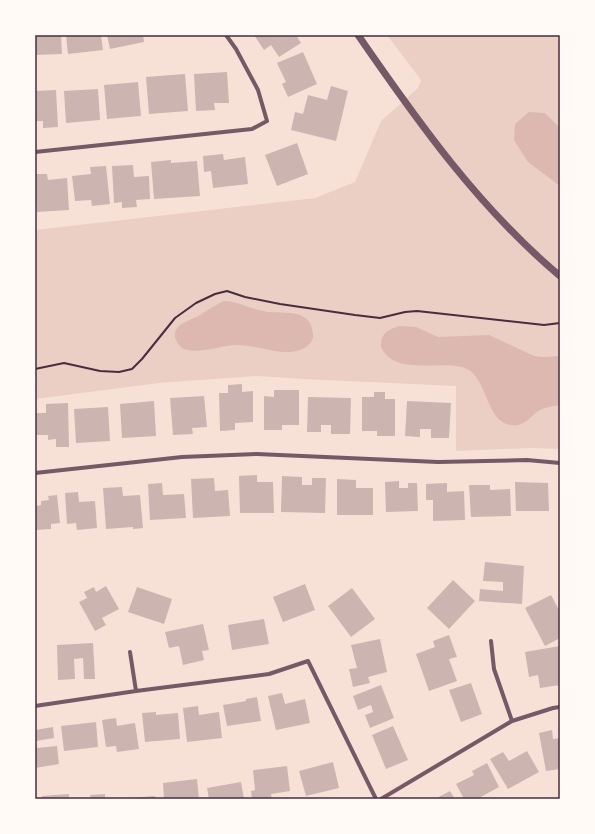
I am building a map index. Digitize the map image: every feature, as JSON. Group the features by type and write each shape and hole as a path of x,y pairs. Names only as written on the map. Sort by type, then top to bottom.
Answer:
{"street":[{"path":"35,152 252,129 267,121 258,90 236,49 226,35"},
{"path":"358,35 400,96 455,169 511,231 557,274"},
{"path":"35,473 182,457 257,454 438,462 527,460 560,463"},
{"path":"490,641 494,669 512,721"},
{"path":"130,652 136,691"},
{"path":"35,706 269,674 308,661 376,799"},
{"path":"381,799 512,721 560,707"}],"path":[{"path":"35,369 64,363 100,371 119,372 132,369 176,318 196,303 215,294 227,292 280,304 380,318 405,312 417,312 544,326 560,323"}],"shaded area":[{"path":"387,35 560,35 560,449 532,448 456,451 456,386 257,376 159,383 35,399 35,230 315,198 355,182 381,121 418,88 421,80"},
{"path":"529,112 545,113 560,128 560,186 528,162 514,140 515,124"},
{"path":"224,301 235,302 268,312 300,315 307,319 311,325 313,335 312,340 305,348 289,352 241,345 199,351 183,349 176,340 176,330 182,324"},
{"path":"400,326 416,327 438,337 489,335 534,356 560,356 560,405 548,407 539,411 519,425 511,425 503,422 496,416 491,408 478,380 473,373 465,368 444,365 407,364 397,362 388,356 381,347 383,335"}],"building":[{"path":"35,35 61,35 62,54 35,55"},
{"path":"66,35 101,35 103,50 68,54"},
{"path":"107,35 143,35 144,42 110,49"},
{"path":"254,35 296,35 301,43 279,57 271,45 264,50"},
{"path":"303,52 317,84 288,97 282,84 286,82 277,63"},
{"path":"227,72 229,103 214,103 215,110 196,111 194,74"},
{"path":"185,74 188,111 149,114 146,77"},
{"path":"138,82 141,116 107,119 104,85"},
{"path":"331,86 348,91 336,141 291,130 295,112 303,114 308,95 327,100"},
{"path":"98,89 100,120 66,123 64,91"},
{"path":"56,90 58,127 43,128 43,121 35,121 35,91"},
{"path":"297,143 308,174 277,186 265,155"},
{"path":"223,154 224,160 245,157 248,184 213,188 211,171 204,172 203,156"},
{"path":"171,160 171,163 197,161 200,196 154,199 151,162"},
{"path":"133,165 134,177 149,176 150,199 136,200 137,207 122,208 122,202 114,203 112,166"},
{"path":"106,166 110,204 92,206 91,200 75,201 72,176 91,174 90,167"},
{"path":"35,174 47,174 48,180 67,178 69,210 37,212"},
{"path":"242,384 242,392 253,391 253,422 235,423 235,430 220,431 219,393 228,393 228,385"},
{"path":"274,390 299,390 299,425 282,425 282,430 264,430 264,396 274,397"},
{"path":"374,392 385,392 385,399 395,399 395,436 377,436 377,431 362,431 362,397 374,397"},
{"path":"204,396 207,427 192,428 193,434 173,435 170,398"},
{"path":"308,397 351,398 350,434 331,434 331,425 321,425 321,432 307,432"},
{"path":"154,401 156,436 122,438 120,404"},
{"path":"407,401 451,403 449,438 431,438 431,429 420,429 420,437 405,436"},
{"path":"68,403 69,447 56,447 56,439 48,440 48,435 35,435 35,413 46,413 46,404"},
{"path":"108,407 110,441 76,443 74,409"},
{"path":"257,475 257,482 273,482 274,513 240,513 239,476"},
{"path":"282,476 302,477 302,485 312,485 312,478 326,478 325,513 281,512"},
{"path":"214,478 215,491 228,490 230,516 193,518 191,479"},
{"path":"337,479 356,480 356,488 373,488 373,515 337,515"},
{"path":"399,481 399,488 408,488 408,483 417,483 418,511 386,512 385,482"},
{"path":"515,482 548,483 549,511 516,511"},
{"path":"162,483 163,495 184,494 186,518 150,520 148,484"},
{"path":"447,483 447,492 464,491 465,520 433,521 433,500 426,500 426,484"},
{"path":"469,485 490,485 490,490 510,489 511,516 471,517"},
{"path":"122,487 123,496 140,495 143,528 133,529 133,527 106,529 103,488"},
{"path":"78,492 79,502 95,501 97,528 77,530 76,523 67,524 65,493"},
{"path":"35,495 37,506 41,505 41,501 49,500 48,496 57,495 60,523 51,524 51,529 35,530"},
{"path":"485,562 524,566 522,604 479,601 480,589 503,591 503,582 483,581"},
{"path":"453,580 475,601 449,629 427,608"},
{"path":"305,584 315,610 283,622 273,597"},
{"path":"106,586 119,609 102,618 106,625 95,631 79,602 87,598 84,592 94,587 96,592"},
{"path":"137,587 172,599 164,624 128,612"},
{"path":"352,588 375,619 351,637 328,606"},
{"path":"551,595 560,612 560,638 545,646 525,608"},
{"path":"264,619 269,644 232,650 228,625"},
{"path":"203,624 209,650 202,651 204,660 183,665 179,646 169,648 165,632"},
{"path":"449,635 457,657 449,659 457,681 429,691 416,654 435,647 433,641"},
{"path":"380,639 387,672 368,677 370,683 353,687 349,669 357,668 351,645"},
{"path":"93,643 95,679 84,679 83,658 74,659 75,679 58,680 57,645"},
{"path":"560,646 560,685 540,688 538,675 529,677 525,652"},
{"path":"471,683 482,714 461,722 449,690"},
{"path":"381,685 394,718 370,728 365,715 373,712 371,705 358,710 353,696"},
{"path":"282,693 285,704 305,699 310,723 276,730 268,696"},
{"path":"257,697 261,721 227,726 223,705 246,701 246,699"},
{"path":"198,706 199,715 219,712 222,738 187,742 183,708"},
{"path":"156,712 156,715 178,713 180,739 145,742 142,713"},
{"path":"116,718 117,726 135,723 139,749 117,752 116,746 106,747 102,720"},
{"path":"96,722 98,747 64,751 61,726"},
{"path":"393,726 408,760 386,769 372,735"},
{"path":"53,727 54,738 36,741 37,748 57,746 59,764 35,768 35,730"},
{"path":"552,730 553,739 560,738 560,769 546,771 539,733"},
{"path":"527,751 539,772 508,789 490,759 503,752 509,761"},
{"path":"333,762 339,788 306,796 299,771"},
{"path":"487,763 499,787 477,799 464,799 456,784 474,775 472,771"},
{"path":"287,766 290,791 271,794 272,799 252,799 251,791 255,790 253,770"},
{"path":"197,779 199,799 164,799 163,783"},
{"path":"241,782 244,799 209,799 207,788"},
{"path":"450,791 455,799 435,799"},
{"path":"69,794 69,799 42,799 42,796"},
{"path":"105,794 105,799 91,799 90,795"},
{"path":"155,796 155,799 130,799 130,798"}]}
